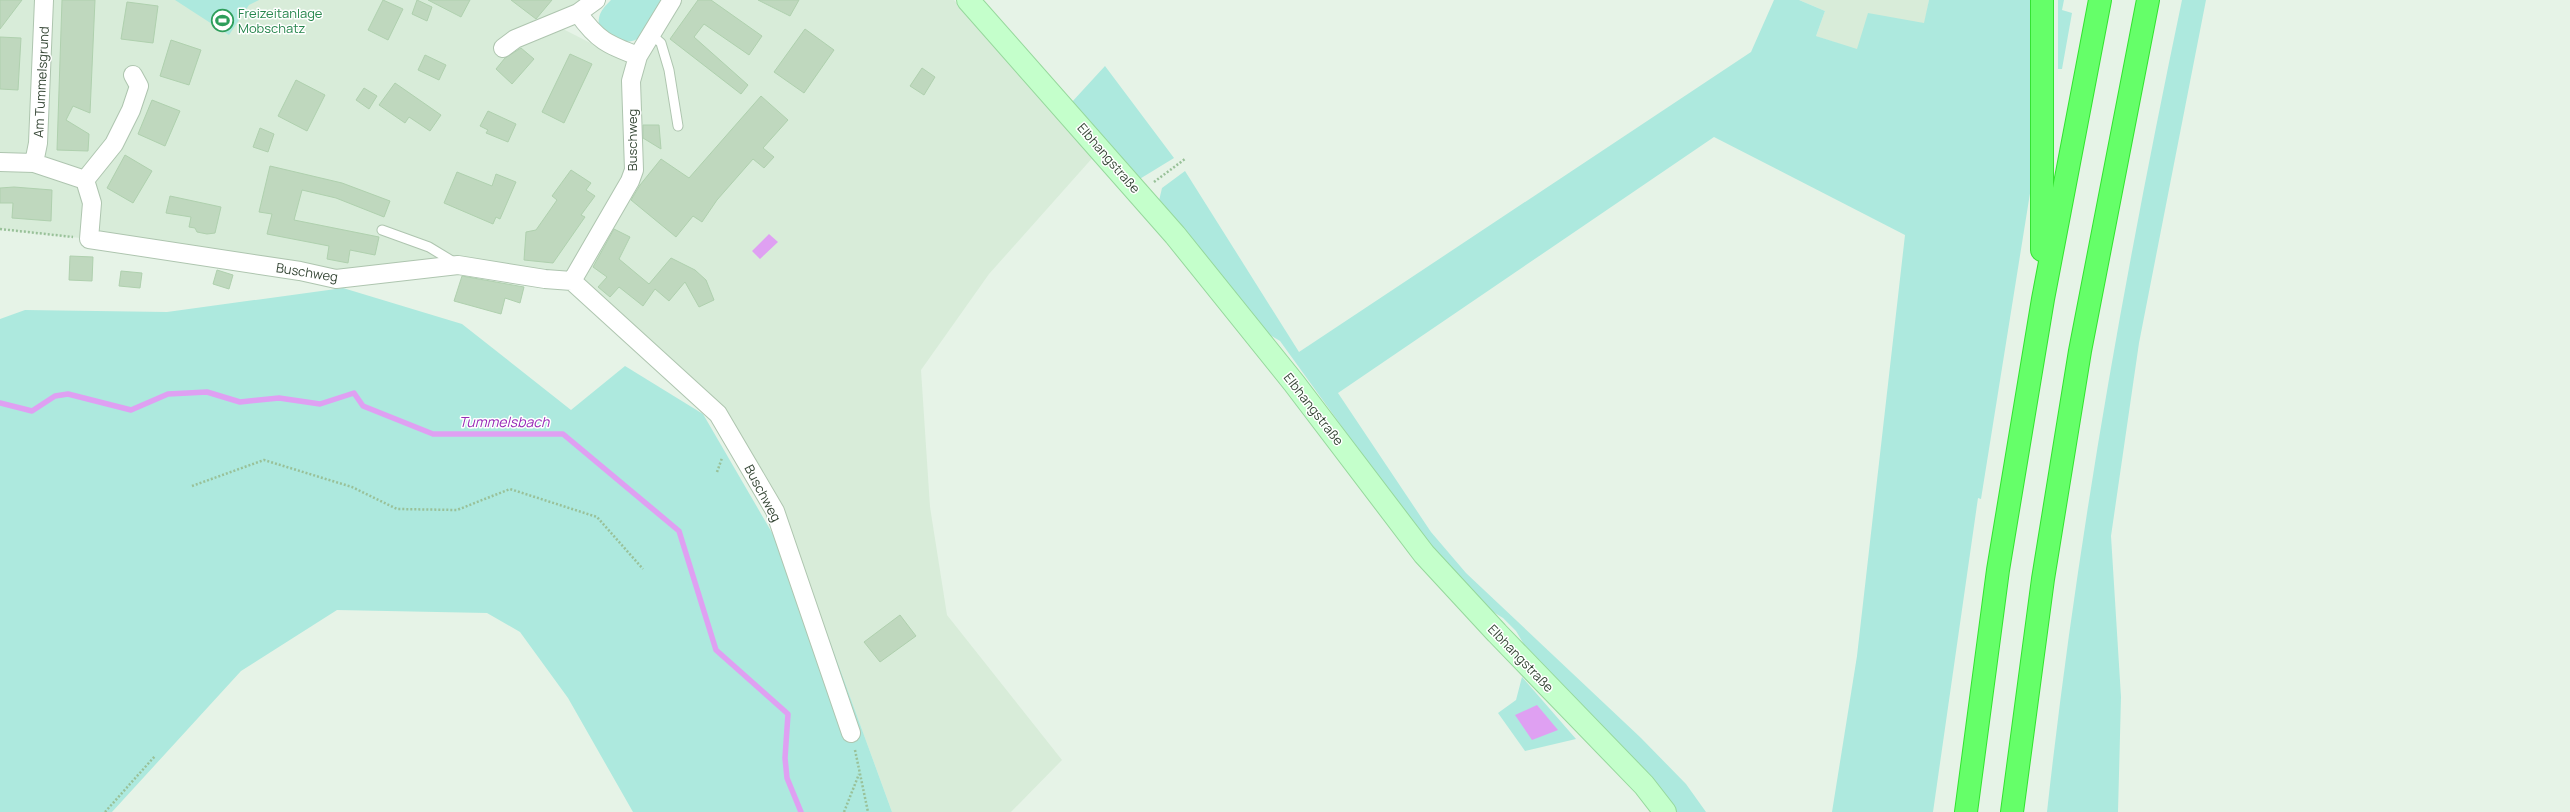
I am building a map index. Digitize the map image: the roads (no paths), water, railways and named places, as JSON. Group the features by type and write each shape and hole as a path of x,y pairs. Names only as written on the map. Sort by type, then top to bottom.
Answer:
{"highway":[{"path":"2042,0 2043,299"},
{"path":"1966,812 1998,570 2043,299 2100,0"},
{"path":"2012,812 2043,579 2080,351 2148,0"}],"street":[{"name":"Am Tummelsgrund","path":"34,163 38,143 44,0"},
{"path":"503,48 514,39 578,13 596,0"},
{"name":"Buschweg","path":"572,281 622,196 634,170 631,82 638,56 672,0"},
{"name":"Elbhangstraße","path":"968,0 1139,193 1294,383 1424,554 1497,633 1644,786 1665,812"},
{"path":"578,13 596,37 609,46 638,56"},
{"path":"0,162 34,163 85,180 114,144 131,110 139,86 133,75"},
{"name":"Buschweg","path":"85,180 92,203 89,239 336,279 458,265 572,281 718,414 775,511 851,733"}],"lane":[{"path":"652,35 661,43 669,70 678,126"},
{"path":"382,230 429,247 458,265"}],"waterway":[{"name":"Tummelsbach","path":"0,403 32,411 55,396 68,394 131,410 168,394 207,392 240,402 279,398 320,404 354,393 363,406 433,434 563,434 679,531 716,650 788,714 785,758 787,778 801,812"}],"place":[{"name":"Freizeitanlage Mobschatz","path":"222,20"}]}
